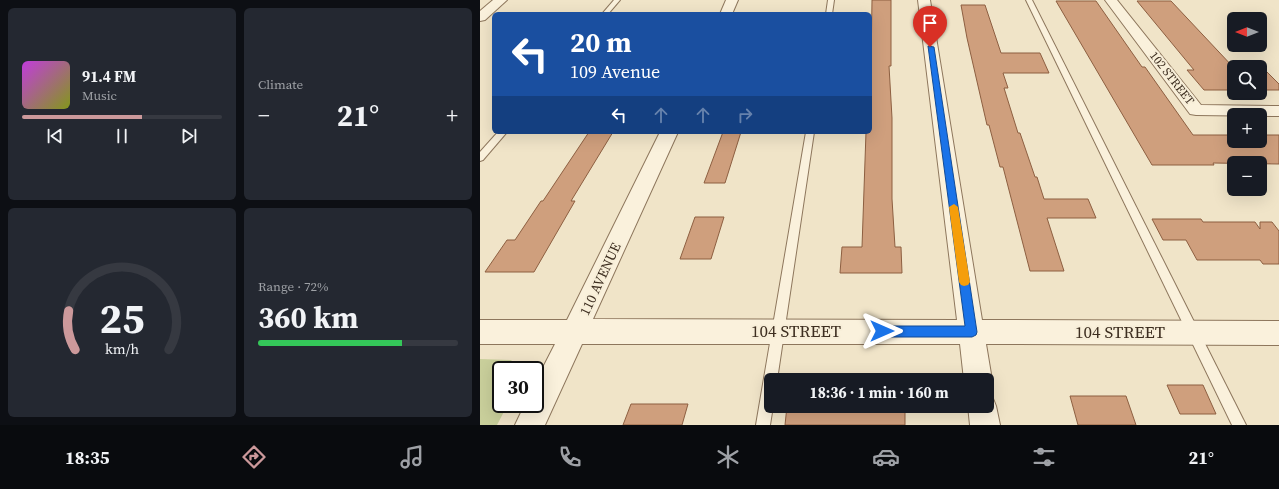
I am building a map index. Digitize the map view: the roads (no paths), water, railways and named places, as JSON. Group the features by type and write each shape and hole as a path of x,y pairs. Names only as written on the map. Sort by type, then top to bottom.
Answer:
{"street":[{"path":"480,17 501,0"},
{"path":"727,12 732,0"},
{"path":"924,0 977,373"},
{"name":"102 STREET","path":"1111,0 1196,110 1279,111"},
{"name":"110 AVENUE","path":"530,425 669,134"},
{"name":"104 STREET","path":"480,332 778,331 1279,333"},
{"path":"983,413 985,425"}],"lane":[{"path":"607,12 617,0"},
{"path":"829,12 831,0"},
{"path":"1029,0 1239,425"},
{"path":"480,158 501,134"},
{"path":"763,425 810,134"}]}
